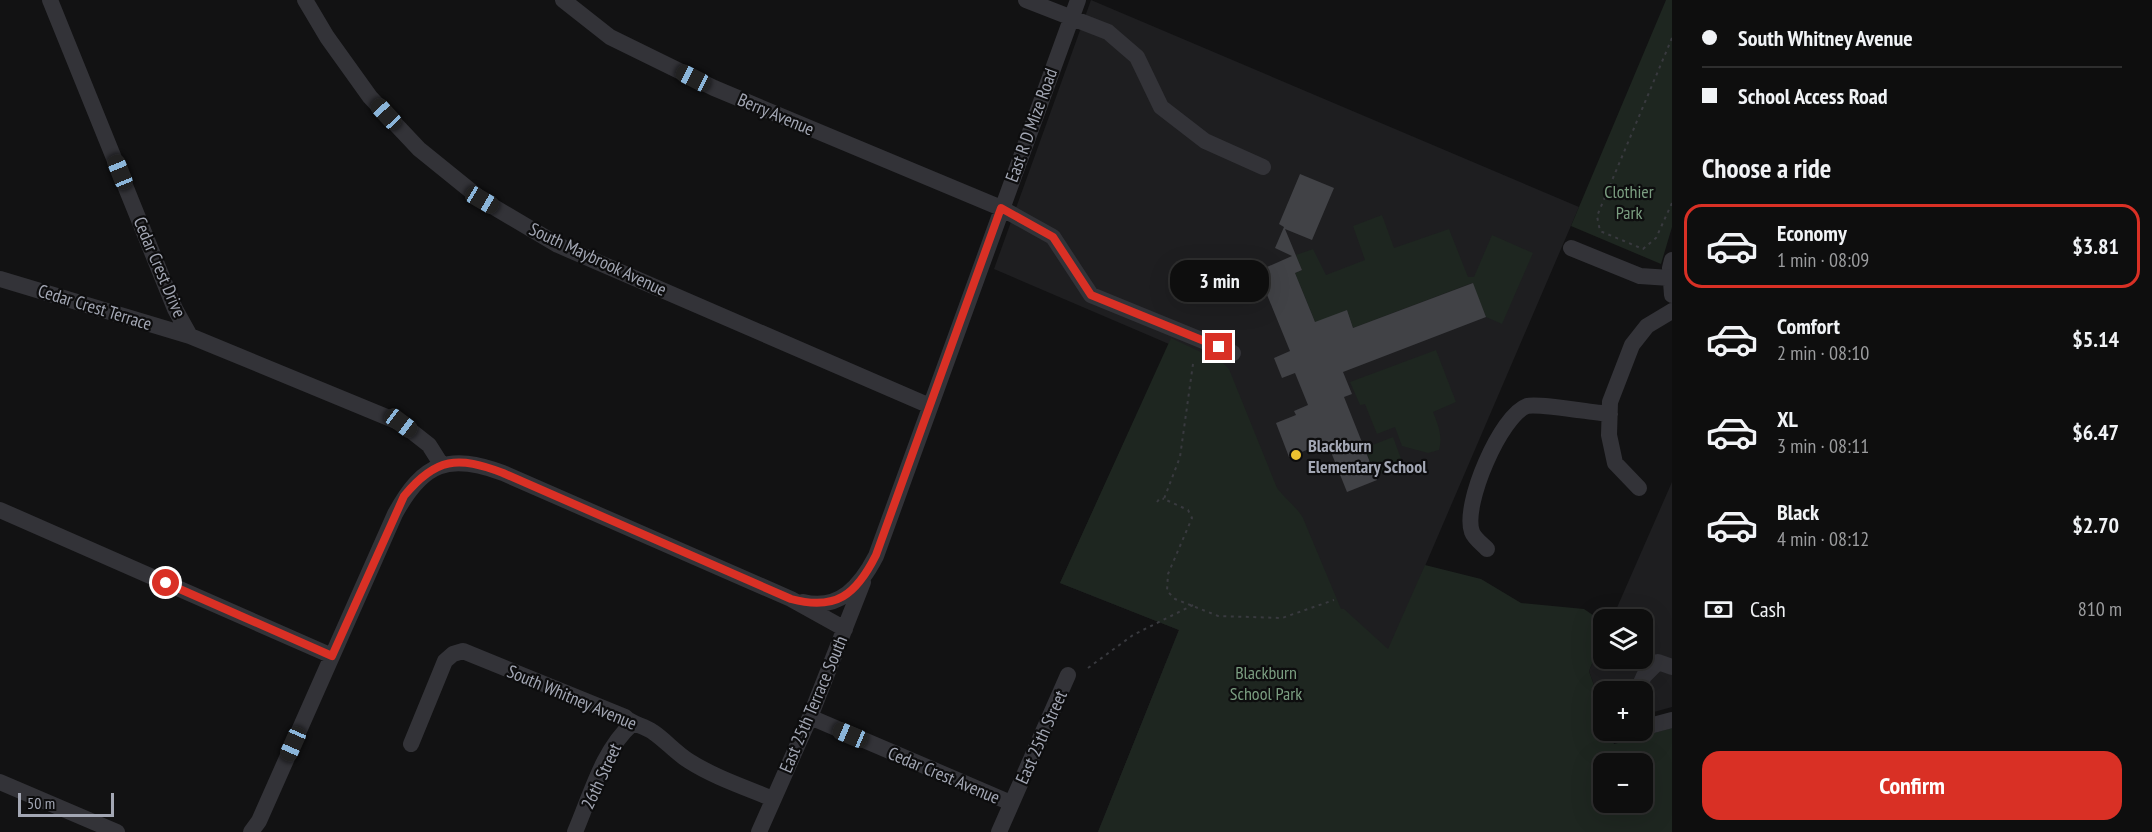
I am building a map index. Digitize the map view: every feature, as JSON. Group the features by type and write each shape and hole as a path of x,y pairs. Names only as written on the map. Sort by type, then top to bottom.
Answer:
{"street":[{"name":"Cedar Crest Drive","path":"50,0 175,309 190,336 401,423 429,445 441,464"},
{"name":"South Maybrook Avenue","path":"304,0 370,97 419,149 482,200 558,245 930,406"},
{"name":"Berry Avenue","path":"563,0 610,37 714,88 1001,208 1053,237 1091,295 1233,353"},
{"path":"1026,0 1108,32 1137,57 1161,107 1205,141 1263,167"},
{"name":"East R D Mize Road","path":"791,599 823,604 839,599 852,591 866,576 876,555 1078,0"},
{"path":"1571,248 1671,287 1672,260"},
{"name":"Cedar Crest Terrace","path":"0,279 190,336"},
{"path":"1639,488 1615,463 1610,435 1610,402 1632,345 1647,326 1672,311"},
{"path":"1486,549 1472,533 1470,522 1473,494 1499,437 1517,411 1530,405 1610,414"},
{"name":"East R D Mize Road","path":"441,464 468,463 503,473 791,599 845,629"},
{"path":"251,832 258,821 404,496 414,484 441,464"},
{"path":"0,510 332,656"},
{"name":"East 25th Terrace South","path":"759,832 810,717 866,576"},
{"name":"South Whitney Avenue","path":"411,744 445,661 453,654 463,651 625,717 632,724 653,732 687,760 710,773 772,799"},
{"path":"1642,681 1658,662 1672,667"},
{"name":"East 25th Street","path":"999,832 1068,675"},
{"name":"Cedar Crest Avenue","path":"810,717 1011,803"},
{"path":"1653,725 1672,720"},
{"name":"26th Street","path":"576,832 606,756 620,735 632,724"},
{"path":"0,782 117,832"}],"path":[{"path":"1672,38 1596,216 1600,231 1642,249 1656,238 1672,202"},
{"path":"1164,499 1180,457 1192,364"},
{"path":"1157,502 1160,498 1164,499 1191,514 1191,524 1168,574 1166,584 1171,596 1218,616 1282,618 1334,600"},
{"path":"1088,668 1133,635 1193,605"}],"shaded area":[{"name":"Blackburn Elementary School","path":"1091,0 1579,207 1389,650 1098,832 1179,630 1060,583 1169,344 994,269"},
{"path":"1672,482 1672,707 1653,712 1653,681 1593,683 1589,671 1593,662 1593,669 1653,669 1653,609 1616,609"}],"green space":[{"name":"Clothier Park","path":"1666,0 1672,0 1672,227 1661,264 1571,226"},
{"path":"1382,215 1394,248 1449,229 1468,277 1474,277 1492,235 1533,253 1502,324 1486,317 1472,283 1353,328 1347,310 1328,354 1295,273 1302,270 1296,255 1313,249 1326,275 1365,260 1353,226"},
{"name":"Blackburn School Park","path":"1171,338 1222,362 1229,369 1277,488 1303,518 1341,609 1344,609 1388,649 1425,565 1481,579 1521,603 1584,609 1593,615 1593,662 1589,671 1593,683 1593,741 1613,741 1614,744 1625,741 1653,741 1653,733 1672,728 1672,832 1098,832 1179,630 1060,583"},
{"path":"1436,350 1456,402 1433,412 1439,431 1440,445 1439,450 1428,453 1402,446 1395,427 1377,434 1365,404 1360,405 1350,382"},
{"path":"1393,437 1403,464 1375,475 1365,448"}],"building":[{"name":"Blackburn Elementary School","path":"1300,174 1334,188 1312,240 1285,229 1302,270 1295,273 1315,322 1347,310 1353,328 1473,283 1486,317 1343,372 1352,394 1344,397 1377,480 1347,492 1327,442 1289,457 1276,423 1296,415 1294,411 1308,405 1295,373 1282,378 1274,358 1290,351 1263,285 1257,288 1251,274 1292,256 1275,248 1284,227 1279,224"}],"place":[{"name":"Blackburn Elementary School","path":"1296,455"}],"route":[{"path":"166,583 332,656 404,496 414,484 441,464 456,462 486,467 503,473 791,599 823,604 839,599 852,591 866,576 876,555 1001,208 1053,237 1091,295 1219,347"}]}
